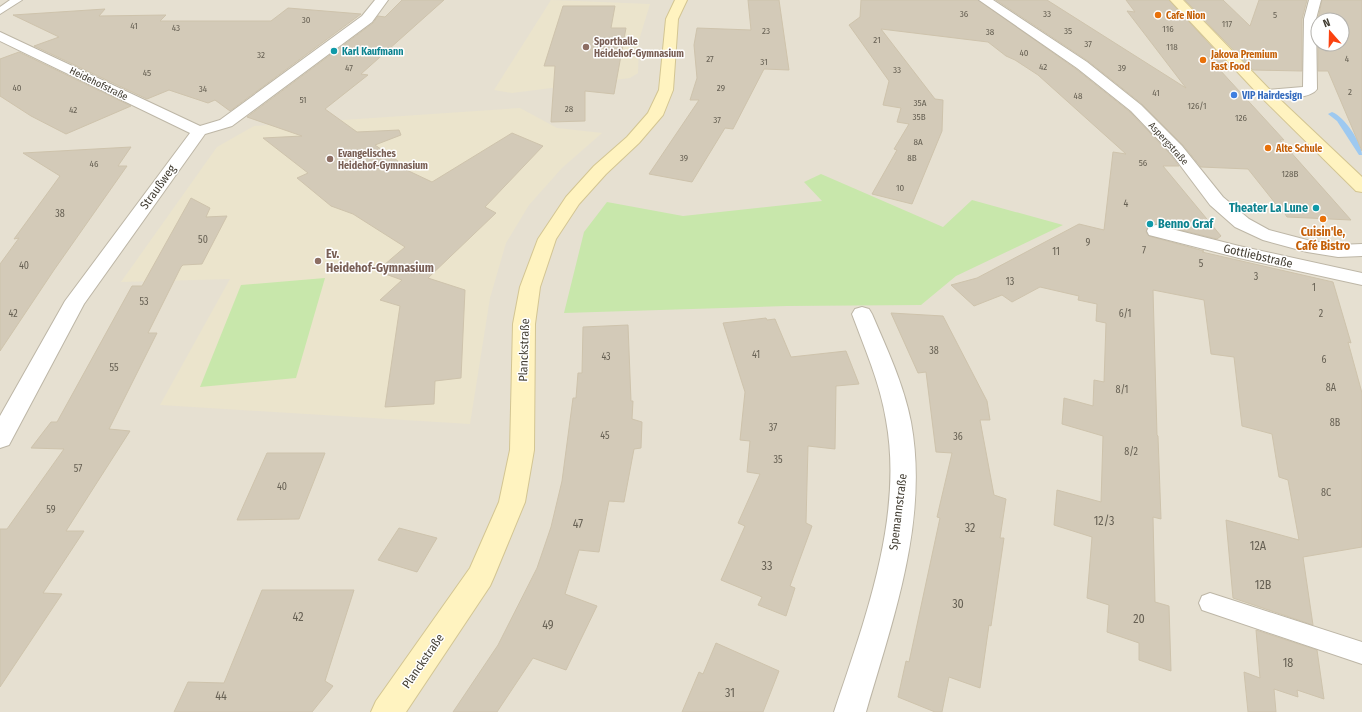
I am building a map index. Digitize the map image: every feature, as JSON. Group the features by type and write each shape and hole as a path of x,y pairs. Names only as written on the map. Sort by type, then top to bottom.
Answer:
{"main road":[{"name":"Planckstraße","path":"387,712 480,577 512,502 522,450 524,324 530,287 547,239 572,201 600,170 633,140 655,114 666,90 672,19 681,0"},
{"path":"1176,0 1266,94 1362,187"}],"street":[{"path":"199,131 226,123 367,19 382,0"},
{"name":"Aspergstraße","path":"985,0 1100,79 1136,108 1180,155 1212,195 1229,213 1243,224 1270,237 1318,249 1358,251"},
{"path":"1266,94 1304,92 1310,89 1310,19 1315,0"},
{"name":"Heidehofstraße","path":"0,36 199,131"},
{"name":"Straußweg","path":"0,438 75,301 199,131"},
{"name":"Gottliebstraße","path":"1156,232 1361,281"},
{"path":"1358,251 1361,281"},
{"name":"Spemannstraße","path":"850,712 877,625 887,584 899,522 903,467 901,436 895,405 862,314"}],"lane":[{"path":"0,11 17,0"},
{"path":"1210,604 1362,653"}],"shaded area":[{"path":"0,0 1362,0 1362,712 0,712"},
{"path":"551,0 650,4 639,40 638,73 630,78 512,93 494,90"},
{"name":"Ev. Heidehof-Gymnasium","path":"520,108 557,128 602,133 562,168 529,205 506,243 490,298 470,424 160,405 230,279 121,282 217,147 254,126"}],"green space":[{"path":"821,174 943,227 972,200 1063,225 956,276 921,305 787,306 564,313 584,232 607,202 683,216 822,201 804,182"},
{"path":"325,278 296,378 200,387 241,285"}],"building":[{"path":"402,0 444,0 361,74 368,75 325,109 357,132 399,130 401,135 375,145 398,161 396,165 432,182 512,133 543,146 485,207 496,213 428,278 465,290 461,378 435,381 434,404 385,407 400,306 380,300 402,280 377,271 405,247 353,214 331,206 297,178 308,173 263,138 302,136 247,117 373,23 378,16 385,17"},
{"path":"748,0 779,0 789,70 764,69 733,129 725,128 692,182 649,174 699,100 690,100 697,78 694,45 697,28 751,30"},
{"path":"861,0 978,0 1076,69 1130,112 1170,154 1179,166 1163,166 1221,236 1217,239 1156,224 1148,226 1146,232 1149,236 1204,251 1202,252 1333,282 1351,343 1348,342 1362,393 1362,547 1303,557 1313,625 1233,598 1226,520 1299,540 1288,480 1279,477 1272,434 1242,426 1234,357 1211,354 1204,300 1153,290 1161,519 1153,517 1155,602 1169,606 1171,671 1139,660 1139,643 1107,632 1109,605 1087,598 1092,537 1054,525 1057,490 1101,502 1103,436 1062,424 1064,398 1093,406 1094,380 1104,382 1106,323 1096,321 1097,304 1078,300 1079,296 1040,287 1012,302 1002,295 974,306 951,285 977,278 1079,224 1104,230 1113,152 1126,154 1038,75 1006,56 988,42 881,29 935,99 943,100 942,131 912,204 872,194 897,150 894,149 909,124 897,122 901,108 883,105 889,81 849,25 860,17"},
{"path":"996,0 1047,0 1186,88 1127,11 1135,12 1126,0 1169,0 1233,70 1219,69 1284,140 1280,140 1351,220 1287,217 1248,169 1201,167 1183,145 1142,104 1088,61"},
{"path":"1185,0 1223,0 1250,26 1259,0 1307,0 1302,19 1302,71 1253,70"},
{"path":"1322,0 1362,0 1362,151 1328,71 1318,71 1318,52 1350,52 1350,12 1320,12"},
{"path":"563,6 615,6 611,28 626,28 614,94 585,91 585,121 551,122 555,66 544,66"},
{"path":"288,8 361,14 230,111 215,100 208,103 169,90 147,99 34,46 59,37 13,15 105,9 99,16 166,15 160,21 271,21"},
{"path":"19,52 131,106 66,134 31,116 0,96 0,59"},
{"path":"131,147 118,166 127,166 54,270 0,351 0,264 19,238 14,239 60,176 23,153"},
{"path":"191,198 210,208 206,217 227,216 202,264 183,265 181,267 148,333 157,333 109,429 130,431 66,531 84,531 43,593 62,594 0,687 0,529 7,529 64,449 31,448 51,422 57,422 132,286 142,286"},
{"path":"891,313 943,316 987,401 990,420 980,420 994,495 1006,499 1000,538 1004,538 980,688 949,677 942,712 935,712 898,697 906,661 909,662 940,518 937,517 952,453 936,452 926,372 918,373"},
{"path":"766,318 767,320 775,319 791,357 846,351 859,384 836,386 835,449 808,446 806,523 812,526 790,586 795,588 786,616 758,605 762,597 721,580 745,526 738,523 760,474 747,472 750,441 740,440 745,392 723,323"},
{"path":"628,325 631,401 633,401 632,419 642,422 641,448 634,449 624,502 609,501 599,552 579,550 565,594 597,606 566,670 533,658 497,712 453,712 498,645 537,568 551,527 562,481 573,398 576,398 578,373 582,373 583,327"},
{"path":"267,453 325,453 299,519 237,520"},
{"path":"399,528 437,538 417,572 378,560"},
{"path":"262,590 354,590 325,681 333,686 312,712 174,712 188,682 224,683"},
{"path":"1256,630 1317,650 1324,699 1297,690 1298,697 1274,689 1276,712 1248,712 1244,672 1260,678"},
{"path":"716,643 779,671 763,712 682,712 699,672 703,674"}],"waterway":[{"path":"1332,114 1340,120 1362,153"}],"place":[{"name":"Cafe Nion","path":"1158,15"},
{"name":"Sporthalle Heidehof-Gymnasium","path":"586,47"},
{"name":"Karl Kaufmann","path":"334,51"},
{"name":"Jakova Premium Fast Food","path":"1203,60"},
{"name":"VIP Hairdesign","path":"1234,95"},
{"name":"Alte Schule","path":"1268,148"},
{"name":"Evangelisches Heidehof-Gymnasium","path":"330,159"},
{"name":"Theater La Lune","path":"1316,208"},
{"name":"Cuisin'le, Café Bistro","path":"1323,219"},
{"name":"Benno Graf","path":"1150,224"},
{"name":"Ev. Heidehof-Gymnasium","path":"318,261"}]}
